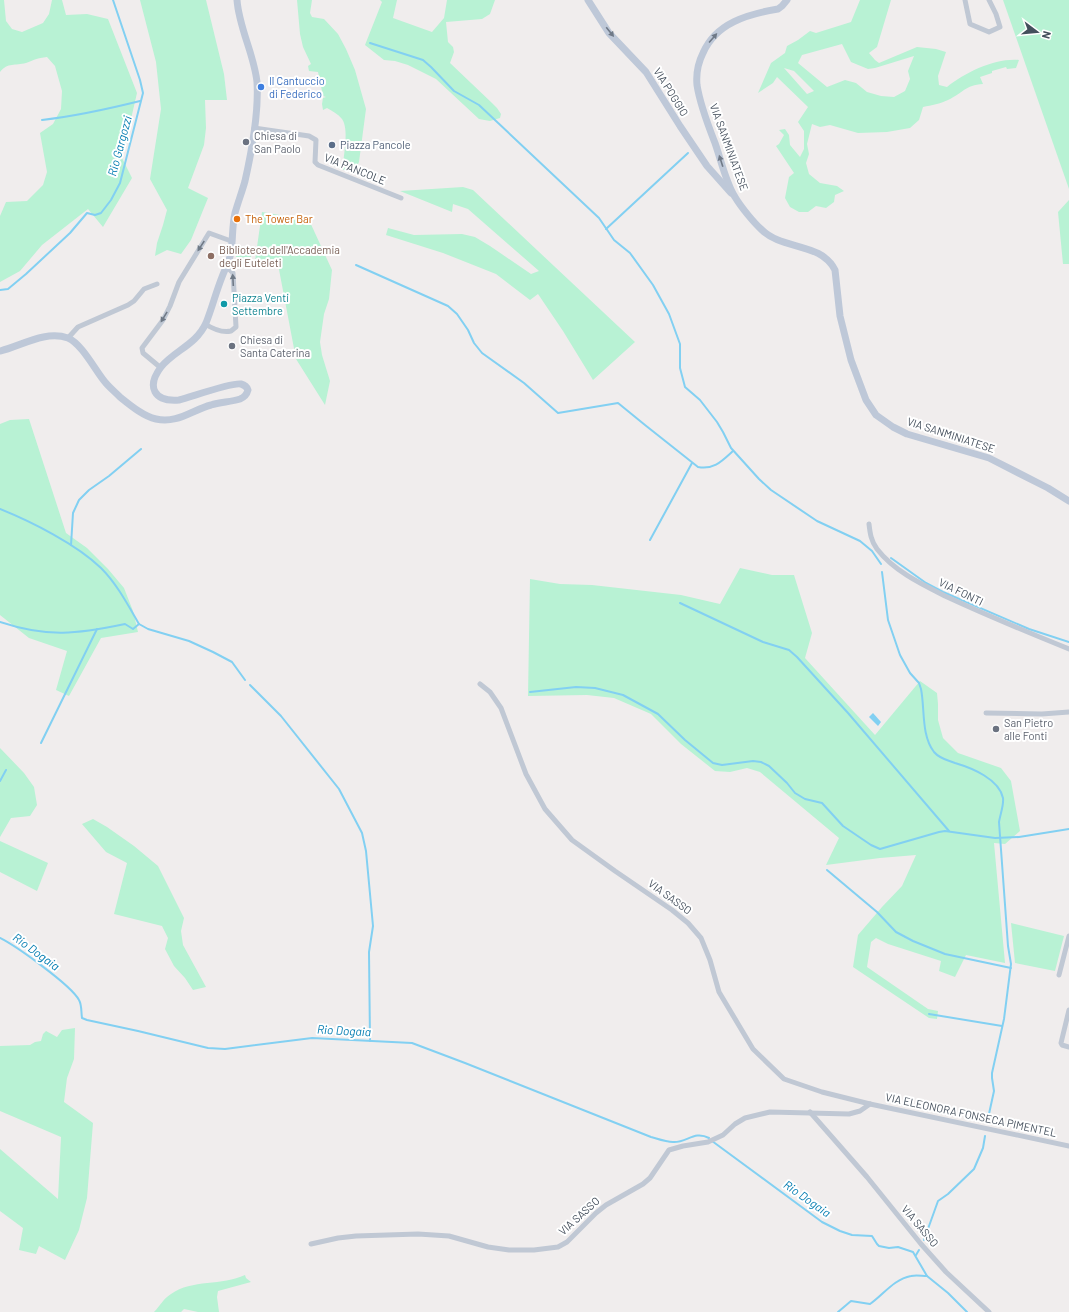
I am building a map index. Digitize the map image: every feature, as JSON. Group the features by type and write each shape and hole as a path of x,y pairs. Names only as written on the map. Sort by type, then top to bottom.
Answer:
{"main road":[{"path":"0,351 36,338 55,336 68,338 77,345 105,383 119,397 146,416 156,419 167,420 178,418 209,405 242,398 246,395 248,390 246,386 241,384 234,384 179,400 164,400 156,394 154,390 154,384 161,368 194,340 206,324 231,252 235,211 245,180 254,128 257,96 256,76 238,14 237,0"},
{"name":"VIA POGGIO","path":"588,0 609,33 646,72 707,166 735,197"},
{"name":"VIA SANMINIATESE","path":"787,0 778,8 744,17 721,29 709,42 698,66 697,86 704,111 723,169 735,197 762,231 778,239 816,252 825,257 833,266 835,270 840,316 851,360 866,400 876,415 893,427 907,434 989,458 1048,488 1069,501"}],"street":[{"path":"965,0 970,24 989,32 1000,27 996,14 989,0"},
{"name":"VIA PANCOLE","path":"254,128 309,136 316,140 314,156 315,162 318,166 401,198"},
{"path":"161,368 143,353 142,348 163,320 179,282 210,233 232,241"},
{"path":"206,324 220,331 231,331 236,327 233,273 226,266"},
{"path":"68,338 78,327 128,305 134,301 144,289 157,284"},
{"name":"VIA FONTI","path":"869,524 870,538 877,549 894,567 924,585 977,611 1069,650"},
{"name":"VIA SASSO","path":"480,684 490,692 501,708 526,774 545,809 572,840 615,872 672,910 688,923 701,938 710,960 719,992 753,1049 784,1079 822,1092 870,1104"},
{"path":"986,713 1042,714 1069,712"},
{"path":"1059,975 1068,947 1069,936"},
{"path":"1069,1010 1061,1043 1062,1045 1069,1047"},
{"name":"VIA SASSO","path":"311,1244 356,1236 418,1234 449,1236 488,1247 509,1250 534,1250 558,1247 567,1242 606,1205 643,1184 650,1178 669,1150 708,1142 723,1134 735,1124 757,1114 770,1112 810,1112 849,1114 860,1111 870,1104"},
{"name":"VIA ELEONORA FONSECA PIMENTEL","path":"870,1104 1069,1146"},
{"name":"VIA SASSO","path":"810,1112 867,1177 921,1244 941,1266 989,1312"}],"green space":[{"path":"0,0 4,0 6,21 12,29 22,32 43,23 49,14 52,0 62,0 66,15 87,14 108,19 137,93 122,158 132,178 103,227 88,209 42,245 20,271 0,282 0,216 6,202 27,201 43,185 47,172 40,133 53,124 61,109 62,91 55,66 47,57 9,66 0,72"},
{"path":"140,0 206,0 224,74 227,100 205,100 206,128 204,145 188,188 208,198 191,240 181,254 167,250 155,256 157,243 167,210 150,179 161,109 156,62"},
{"path":"297,0 312,0 310,13 312,17 324,19 338,34 355,70 366,109 359,162 356,168 344,170 334,166 339,167 343,165 346,141 344,123 342,119 333,111 327,108 323,110 323,98 326,97 323,96 318,72 309,71 308,66 311,64 303,47 300,34"},
{"path":"380,0 397,0 393,18 432,32 444,18 447,0 495,0 490,14 482,19 446,22 448,42 453,47 454,52 450,63 497,108 501,114 500,118 490,121 479,119 436,79 408,65 395,61 384,60 365,45 382,2"},
{"path":"860,0 891,0 877,47 869,53 879,63 917,47 936,49 946,52 938,76 939,85 947,87 963,76 981,67 1000,61 1019,60 1016,68 1007,69 1006,67 992,71 992,73 980,77 983,84 972,86 945,101 923,107 919,120 910,128 887,132 858,133 830,125 820,127 812,124 807,144 809,154 806,163 809,174 820,183 837,186 844,191 835,195 834,202 826,208 816,206 808,212 799,212 790,207 785,198 789,177 794,173 776,146 779,144 784,135 779,130 785,129 789,135 790,145 800,157 804,149 804,131 798,122 808,107 777,77 773,83 758,93 771,63 785,53 787,46 810,31 816,33 851,22","holes":["842,44 851,62 868,69 914,56 908,71 910,79 905,91 894,97 881,96 867,92 856,83 845,80 827,87 798,63 802,55","784,68 794,71 814,91 807,94"]},
{"path":"1003,0 1069,0 1069,189"},
{"path":"463,187 473,190 635,342 593,380 538,294 530,300 496,274 443,253 386,235 388,228 414,235 462,234 475,237 531,274 539,271 468,209 453,204 452,212 400,191"},
{"path":"1069,200 1069,264 1063,264 1058,212"},
{"path":"262,212 309,220 332,270 329,299 324,314 320,342 322,355 330,381 325,405 296,359 277,259 255,261"},
{"path":"236,245 251,249 251,258 236,257"},
{"path":"29,419 66,533 87,548 124,588 133,611 138,632 101,638 69,696 56,690 67,651 29,638 0,615 0,424 10,420"},
{"path":"740,568 772,575 794,575 812,633 805,658 875,735 920,681 937,693 938,720 943,738 958,753 1001,768 1011,781 1020,831 1005,844 994,843 1005,963 966,955 955,977 939,971 941,961 888,944 876,938 871,942 867,967 928,1009 938,1011 937,1019 929,1018 853,967 858,935 902,886 916,855 826,865 839,838 760,772 747,768 730,772 715,771 681,744 651,714 614,698 587,695 528,696 530,579 560,584 592,585 681,595 720,604"},
{"path":"0,748 24,773 34,787 37,805 30,816 11,818 0,837"},
{"path":"93,819 134,846 158,866 184,918 181,931 183,945 206,987 193,990 174,966 165,949 168,938 162,926 114,914 127,863 106,852 82,824"},
{"path":"0,841 48,863 37,891 0,872"},
{"path":"1011,923 1064,936 1055,971 1015,963"},
{"path":"75,1028 74,1059 67,1078 64,1102 93,1123 87,1198 79,1230 65,1260 39,1246 36,1254 19,1250 23,1228 0,1211 0,1149 58,1199 61,1137 0,1111 0,1046 30,1045 41,1041 43,1034 46,1031 57,1037 62,1030"},
{"path":"245,1275 251,1282 218,1291 217,1297 219,1312 198,1312 184,1309 181,1312 154,1312 166,1298 179,1289"}],"water":[{"path":"873,713 881,722 878,726 869,717"}],"waterway":[{"name":"Rio Gargozzi","path":"0,290 8,289 26,274 70,233 87,213 95,215 101,213 111,200 120,183 143,93 113,0"},
{"path":"370,43 423,60 454,91 479,105 599,218 614,240 630,253 653,285 669,314 680,344 680,368 685,387 700,400 717,422 731,448 771,490 817,521 860,541 872,551 881,564"},
{"path":"42,120 92,112 140,101"},
{"path":"606,229 688,153"},
{"path":"356,265 448,306 457,314 468,330 474,343 482,353 524,383 558,413 618,403 698,467 704,468 713,466 733,451"},
{"path":"71,545 73,513 79,500 89,490 109,476 141,449"},
{"path":"650,540 692,463"},
{"path":"0,509 53,534 91,559 112,581 139,624"},
{"path":"891,558 926,583 943,592 1029,629 1069,642"},
{"path":"882,572 888,620 900,655 910,673 919,683 921,689 925,730 930,745 934,752 941,758 977,771 991,780 996,785 1003,798 999,822 1008,946 1011,964 1004,1019 992,1073 994,1091 987,1123"},
{"path":"680,603 763,642 789,650 848,713 949,831"},
{"path":"0,622 33,630 62,633 92,630 125,624 133,629 139,624 148,629 189,641 232,662 245,680"},
{"path":"41,743 97,629"},
{"path":"250,685 281,716 339,789 362,833 366,851 373,926 369,952 370,1041"},
{"path":"530,692 576,687 595,688 623,695 658,714 685,740 713,763 722,765 753,761 761,762 769,766 795,793 805,799 822,803 843,826 871,845 880,849 945,831 995,838 1019,837 1069,829"},
{"path":"0,781 6,770"},
{"path":"827,870 877,912 896,932 913,941 945,954 1011,968"},
{"name":"Rio Dogaia","path":"0,938 30,957 66,985 79,1000 82,1018 87,1020 208,1048 225,1049 312,1038 412,1043 651,1137 673,1142 682,1141 699,1135 709,1138"},
{"path":"929,1014 1002,1026"},
{"path":"924,1240 938,1201 948,1194 974,1169 983,1148 985,1136"},
{"name":"Rio Dogaia","path":"712,1141 822,1222 852,1235 872,1236 879,1246 889,1248 898,1247 913,1252 927,1276 948,1293 967,1312"},
{"name":"Rio Dogaia","path":"916,1255 919,1250"},
{"path":"838,1312 851,1301 870,1304 899,1280 913,1276 927,1276"}],"place":[{"name":"Il Cantuccio di Federico","path":"261,87"},
{"name":"Chiesa di San Paolo","path":"246,142"},
{"name":"Piazza Pancole","path":"332,145"},
{"name":"The Tower Bar","path":"237,219"},
{"name":"Biblioteca dell'Accademia degli Euteleti","path":"211,256"},
{"name":"Piazza Venti Settembre","path":"224,304"},
{"name":"Chiesa di Santa Caterina","path":"232,346"},
{"name":"San Pietro alle Fonti","path":"996,729"}]}
